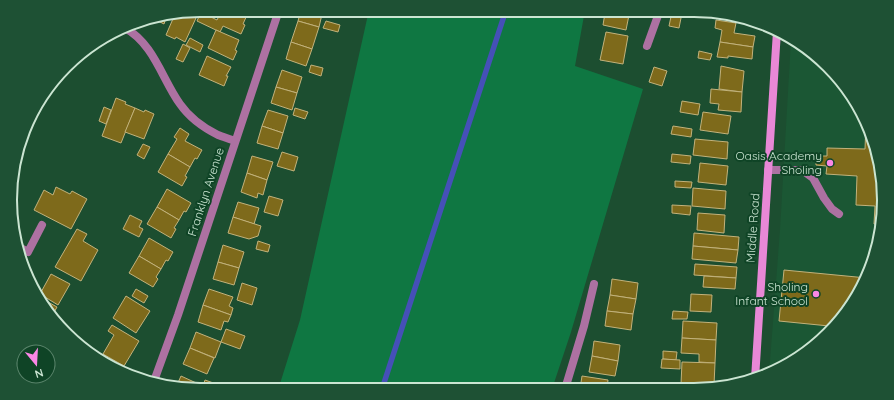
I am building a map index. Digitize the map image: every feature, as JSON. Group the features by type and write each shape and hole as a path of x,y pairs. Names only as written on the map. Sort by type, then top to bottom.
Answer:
{"street":[{"name":"Franklyn Avenue","path":"155,377 178,315 277,17"},
{"path":"647,46 657,17"},
{"path":"129,31 148,48 180,104 188,114 196,121 219,135 235,141"},
{"name":"Middle Road","path":"755,372 777,37"},
{"path":"768,170 802,170 813,178 824,198 832,209 839,214"},
{"path":"24,250 28,252 42,225"},
{"path":"567,383 584,326 594,284"}],"shaded area":[{"path":"367,17 584,17 575,66 643,89 571,332 554,383 280,383 300,320"},
{"name":"Oasis Academy Sholing","path":"791,45 815,62 832,79 846,98 858,119 871,153 877,188 877,212 871,247 867,259 858,281 846,302 832,321 815,338 796,352 770,366 780,230"}],"building":[{"path":"188,17 196,18 185,42 176,37 175,39 166,35 173,20"},
{"path":"199,17 211,17 217,20 218,17 246,17 243,24 245,25 241,34 223,26 220,32 197,21"},
{"path":"299,17 321,17 319,27 298,21"},
{"path":"604,17 629,17 626,30 603,25"},
{"path":"671,17 681,17 679,28 669,26"},
{"path":"716,20 736,23 734,33 755,36 753,47 720,42 722,30 715,28"},
{"path":"298,21 319,27 312,49 291,42"},
{"path":"326,21 340,25 338,32 323,28"},
{"path":"216,30 239,40 235,50 237,51 233,60 208,48"},
{"path":"606,32 628,36 623,64 600,60"},
{"path":"190,38 203,45 200,52 186,45"},
{"path":"291,42 312,49 306,66 286,59"},
{"path":"720,42 753,47 752,59 728,56 728,58 717,57"},
{"path":"183,44 190,48 183,62 176,59"},
{"path":"699,51 712,54 710,60 698,58"},
{"path":"207,56 231,67 226,76 228,76 224,86 199,75"},
{"path":"311,65 323,68 321,76 309,72"},
{"path":"721,66 744,71 742,92 719,89"},
{"path":"654,67 667,71 662,86 649,82"},
{"path":"282,70 302,77 297,93 276,87"},
{"path":"276,87 297,93 292,110 271,103"},
{"path":"711,89 742,92 741,112 718,110 719,104 710,103"},
{"path":"116,98 135,108 121,143 102,136"},
{"path":"682,101 700,104 698,115 680,112"},
{"path":"104,107 111,110 106,124 99,121"},
{"path":"135,108 154,114 144,139 125,132"},
{"path":"295,108 308,112 305,119 293,115"},
{"path":"268,110 288,116 283,133 262,126"},
{"path":"703,112 731,116 728,134 700,130"},
{"path":"262,126 283,133 278,149 257,143"},
{"path":"673,126 692,129 691,137 671,134"},
{"path":"180,128 189,134 185,141 202,150 190,167 168,154 177,139 174,137"},
{"path":"865,137 871,153 877,188 877,212 875,224 875,206 856,205 857,176 826,174 827,166 816,165 816,156 827,156 827,148 865,149"},
{"path":"695,139 728,142 727,159 693,155"},
{"path":"143,144 150,147 144,159 137,155"},
{"path":"282,152 298,157 294,171 277,166"},
{"path":"168,154 190,167 182,186 158,172"},
{"path":"672,154 691,156 690,164 671,162"},
{"path":"252,156 273,162 267,180 247,173"},
{"path":"700,163 728,166 726,185 698,182"},
{"path":"247,173 267,180 263,195 258,193 257,198 241,192"},
{"path":"675,181 692,182 691,188 675,187"},
{"path":"56,187 70,194 72,191 87,199 71,229 34,210 44,190 53,195"},
{"path":"693,188 726,191 725,209 692,206"},
{"path":"167,189 191,203 179,220 157,207"},
{"path":"269,196 283,200 278,216 264,212"},
{"path":"238,202 259,208 254,224 233,217"},
{"path":"672,205 691,206 690,215 672,213"},
{"path":"157,207 179,220 174,228 176,229 171,238 147,224"},
{"path":"698,213 725,215 724,233 697,230"},
{"path":"130,215 142,221 139,227 143,229 139,237 123,229"},
{"path":"233,217 261,226 258,236 249,239 228,233"},
{"path":"77,229 87,234 83,241 98,250 81,281 55,267"},
{"path":"694,233 739,237 738,250 693,246"},
{"path":"149,238 173,252 161,269 139,256"},
{"path":"258,241 270,245 268,252 256,249"},
{"path":"223,245 244,252 239,268 218,262"},
{"path":"693,246 738,250 736,263 692,259"},
{"path":"139,256 161,269 156,277 158,279 153,287 129,273"},
{"path":"218,262 239,268 234,285 213,279"},
{"path":"695,264 737,267 736,278 694,275"},
{"path":"784,270 860,277 846,302 827,326 779,321"},
{"path":"51,274 70,284 58,305 45,297 42,291"},
{"path":"704,276 736,278 735,289 703,287"},
{"path":"612,279 638,283 636,299 610,295"},
{"path":"242,283 257,288 252,305 237,300"},
{"path":"136,289 148,296 144,303 132,296"},
{"path":"209,289 233,297 229,306 233,308 231,315 203,305"},
{"path":"691,294 712,295 711,312 690,311"},
{"path":"610,295 636,299 633,314 607,311"},
{"path":"126,296 150,311 136,333 113,318"},
{"path":"48,302 57,307 55,311"},
{"path":"203,305 231,315 228,322 224,321 221,330 198,322"},
{"path":"607,311 633,314 631,330 605,326"},
{"path":"673,311 688,312 687,319 672,319"},
{"path":"683,321 717,323 716,340 682,338"},
{"path":"112,325 139,341 124,366 103,354 114,335 108,331"},
{"path":"226,329 245,336 240,349 221,342"},
{"path":"196,332 221,342 215,358 190,348"},
{"path":"682,338 716,340 715,363 699,362 699,354 681,353"},
{"path":"594,341 620,345 618,361 592,356"},
{"path":"190,348 214,358 207,374 183,364"},
{"path":"663,351 677,352 676,360 663,359"},
{"path":"592,356 618,361 615,376 589,372"},
{"path":"662,359 680,360 680,369 661,368"},
{"path":"682,362 715,363 714,382 681,383"},
{"path":"181,376 196,383 188,383 179,381"},
{"path":"582,376 608,380 608,383 581,383"},
{"path":"205,380 213,383 204,383"}],"waterway":[{"path":"384,383 504,17"}],"place":[{"name":"Oasis Academy Sholing","path":"830,163"},
{"name":"Sholing Infant School","path":"816,294"}]}
